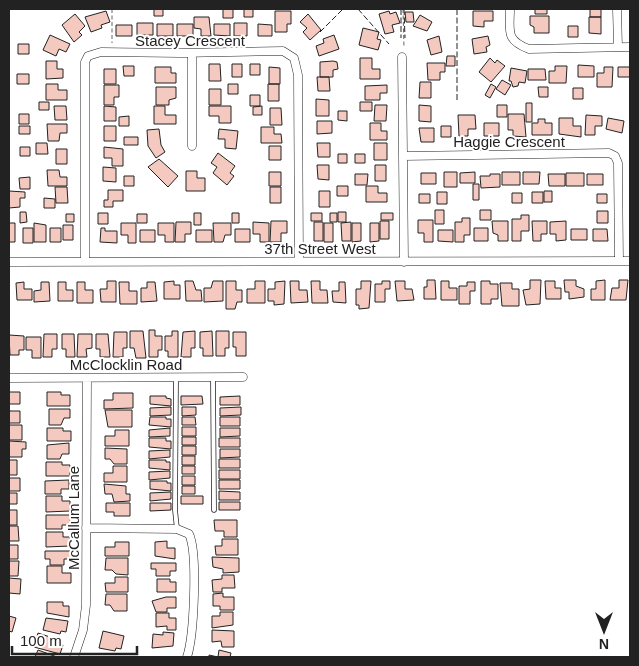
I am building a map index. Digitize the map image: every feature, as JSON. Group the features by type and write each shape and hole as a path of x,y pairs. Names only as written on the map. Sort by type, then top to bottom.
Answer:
{"street":[{"path":"510,9 511,38 515,43 529,49 630,48"},
{"path":"617,9 618,48"},
{"name":"Stacey Crescent","path":"85,262 85,62 88,56 101,52 112,54 283,51 294,58 298,75 299,261"},
{"path":"192,53 192,146"},
{"path":"402,57 404,262"},
{"name":"Haggie Crescent","path":"403,156 609,153 615,156 618,163 619,261"},
{"name":"37th Street West","path":"9,262 630,261"},
{"name":"McClocklin Road","path":"9,378 243,377"},
{"name":"McCallum Lane","path":"74,657 85,618 87,378"},
{"path":"86,528 177,529 189,534 192,547 193,627 186,657"}],"lane":[{"path":"176,378 175,510 177,529"},
{"path":"213,378 214,510"}],"path":[{"path":"112,9 112,45"},
{"path":"403,9 403,41"}],"building":[{"path":"154,9 163,9 163,16 154,16"},
{"path":"223,9 233,9 233,18 223,18"},
{"path":"244,9 253,9 253,17 244,17"},
{"path":"535,9 547,9 547,14 535,14"},
{"path":"590,9 601,9 601,17 590,17"},
{"path":"106,11 110,22 101,25 102,28 91,32 85,17"},
{"path":"275,11 291,11 291,24 287,24 287,32 275,32"},
{"path":"389,11 390,14 396,12 400,23 392,25 394,32 385,34 379,14"},
{"path":"473,11 493,11 493,21 484,21 484,27 473,26"},
{"path":"405,12 413,12 414,22 406,22"},
{"path":"75,14 85,26 79,32 82,35 74,42 62,25"},
{"path":"308,14 321,30 310,40 303,32 307,28 300,22"},
{"path":"420,15 432,22 427,31 413,26"},
{"path":"530,16 549,16 549,33 534,33 534,27 530,25"},
{"path":"194,17 209,17 211,36 201,36 201,29 194,28"},
{"path":"589,17 601,17 601,34 589,33"},
{"path":"137,23 153,23 153,35 137,35"},
{"path":"234,23 247,23 247,36 234,36"},
{"path":"157,24 173,24 173,36 157,36"},
{"path":"177,24 193,24 193,36 177,36"},
{"path":"214,24 230,24 230,36 214,35"},
{"path":"258,24 272,25 272,36 258,36"},
{"path":"116,25 132,25 132,36 116,36"},
{"path":"568,26 578,26 578,37 568,37"},
{"path":"363,28 379,32 377,39 381,40 378,50 359,45"},
{"path":"50,35 70,44 66,52 59,49 56,56 43,50"},
{"path":"334,35 339,49 319,56 316,46 324,43 323,39"},
{"path":"439,36 442,52 431,55 427,40"},
{"path":"488,36 490,45 486,47 487,52 474,54 472,39"},
{"path":"18,44 29,44 29,54 18,54"},
{"path":"447,56 455,56 455,66 446,66"},
{"path":"360,58 372,58 372,69 380,69 380,79 360,79"},
{"path":"490,58 495,63 497,60 505,66 491,82 479,72"},
{"path":"46,61 57,61 57,69 63,69 63,78 46,79"},
{"path":"320,62 337,62 338,69 333,70 333,77 320,77"},
{"path":"427,63 445,63 445,72 440,72 440,80 428,80"},
{"path":"209,64 220,64 221,81 209,81"},
{"path":"232,64 242,64 242,77 232,77"},
{"path":"250,64 260,64 260,75 250,75"},
{"path":"578,65 594,66 594,77 578,77"},
{"path":"123,66 134,66 134,76 124,76"},
{"path":"555,66 567,66 566,83 549,83 549,71 555,71"},
{"path":"155,67 171,67 171,73 176,73 176,83 155,83"},
{"path":"269,67 280,68 280,84 269,84"},
{"path":"604,67 613,67 612,87 597,87 597,73 604,73"},
{"path":"618,67 630,67 630,77 618,77"},
{"path":"511,68 527,71 525,83 519,82 518,86 513,87 511,81 509,81"},
{"path":"104,69 116,69 116,84 104,84"},
{"path":"528,69 545,69 546,80 528,80"},
{"path":"17,74 29,74 29,84 17,84"},
{"path":"317,77 329,77 330,91 318,91"},
{"path":"502,80 511,85 505,95 496,89"},
{"path":"420,82 431,82 431,98 419,98"},
{"path":"46,84 58,84 58,90 67,90 67,100 46,100"},
{"path":"228,84 238,84 238,94 228,94"},
{"path":"268,84 279,84 279,101 268,101"},
{"path":"491,84 496,87 490,98 485,95"},
{"path":"104,85 119,85 119,97 114,97 114,105 104,105"},
{"path":"387,85 387,93 380,93 380,100 365,100 365,86"},
{"path":"156,87 176,87 176,98 169,100 169,105 156,105"},
{"path":"538,87 548,87 548,97 539,97"},
{"path":"573,88 583,88 583,99 573,99"},
{"path":"209,89 221,89 221,105 209,105"},
{"path":"250,95 260,95 260,106 250,106"},
{"path":"316,99 329,100 329,116 316,116"},
{"path":"39,102 49,102 49,110 39,110"},
{"path":"360,102 372,102 372,111 360,111"},
{"path":"526,103 532,103 532,122 526,122"},
{"path":"375,105 387,105 386,121 374,121"},
{"path":"419,105 431,106 431,122 419,121"},
{"path":"497,105 507,105 507,117 497,117"},
{"path":"54,106 66,106 67,120 55,120"},
{"path":"104,106 116,107 116,121 104,121"},
{"path":"154,106 165,106 165,115 176,115 176,124 154,124"},
{"path":"209,106 231,106 231,123 219,123 219,116 209,116"},
{"path":"262,106 262,115 253,115 253,107"},
{"path":"270,108 281,108 282,125 270,125"},
{"path":"338,111 347,111 347,121 338,120"},
{"path":"19,114 29,114 29,124 19,124"},
{"path":"508,114 524,114 526,137 513,136 513,130 508,130"},
{"path":"458,115 475,115 476,129 468,129 468,136 459,136"},
{"path":"586,115 602,116 602,126 595,126 595,135 585,135"},
{"path":"129,116 129,126 119,126 119,117"},
{"path":"559,118 573,118 573,126 581,126 581,137 559,134"},
{"path":"608,118 624,121 622,133 606,129"},
{"path":"538,119 545,119 545,123 552,123 552,135 532,135 532,123 538,123"},
{"path":"317,121 332,121 332,133 317,134"},
{"path":"370,123 381,123 381,131 387,131 387,140 370,140"},
{"path":"484,123 499,123 499,136 484,136"},
{"path":"47,124 67,124 67,133 60,133 59,141 48,141"},
{"path":"19,126 30,126 30,134 19,134"},
{"path":"104,126 116,126 116,141 104,141"},
{"path":"441,126 451,126 451,137 441,137"},
{"path":"261,127 274,127 274,134 281,134 282,143 261,143"},
{"path":"419,128 434,128 434,142 421,142"},
{"path":"159,129 161,145 165,152 156,158 148,146 147,130"},
{"path":"219,129 238,131 236,149 225,148 225,139 218,139"},
{"path":"124,137 138,137 138,145 124,145"},
{"path":"36,143 47,143 48,154 36,154"},
{"path":"317,143 330,143 330,157 318,157"},
{"path":"374,143 387,143 387,160 374,160"},
{"path":"269,146 281,146 281,160 269,160"},
{"path":"20,147 30,147 30,156 20,156"},
{"path":"104,147 123,149 123,166 112,166 112,158 104,158"},
{"path":"56,149 67,149 67,164 56,164"},
{"path":"218,153 235,166 230,173 234,176 227,185 213,173 217,167 211,163"},
{"path":"338,154 347,154 347,163 338,163"},
{"path":"355,154 365,154 365,163 355,163"},
{"path":"159,159 178,176 168,187 148,167"},
{"path":"317,165 329,165 329,180 318,179"},
{"path":"375,165 386,165 386,181 375,181"},
{"path":"103,167 116,168 116,182 103,181"},
{"path":"47,170 59,170 60,177 67,177 67,186 48,186"},
{"path":"186,171 197,171 197,178 205,178 205,191 186,191"},
{"path":"269,172 281,172 281,186 269,186"},
{"path":"444,172 457,172 457,187 444,187"},
{"path":"475,172 475,183 460,183 460,173"},
{"path":"502,172 520,172 520,185 502,185"},
{"path":"523,172 540,172 539,184 523,184"},
{"path":"421,173 436,173 436,184 421,184"},
{"path":"566,173 584,173 584,186 566,186"},
{"path":"355,174 368,174 367,185 355,185"},
{"path":"490,174 500,174 500,187 481,188 480,176 490,176"},
{"path":"548,174 565,174 565,186 549,186"},
{"path":"587,174 603,174 603,185 587,185"},
{"path":"124,176 134,176 134,186 124,186"},
{"path":"30,177 30,189 20,189 19,178"},
{"path":"473,184 479,184 479,200 473,200"},
{"path":"337,186 348,186 348,196 337,196"},
{"path":"366,186 378,186 378,193 387,193 387,202 366,202"},
{"path":"55,187 67,187 68,203 56,203"},
{"path":"270,187 281,187 281,203 270,203"},
{"path":"108,190 123,190 123,201 113,201 113,207 104,207 104,200 108,200"},
{"path":"9,191 25,192 25,198 20,198 20,207 9,208"},
{"path":"319,191 330,191 330,207 319,207"},
{"path":"544,191 552,191 552,202 544,202"},
{"path":"437,192 447,192 447,204 437,204"},
{"path":"532,192 543,192 543,203 532,203"},
{"path":"512,193 522,193 522,203 512,203"},
{"path":"419,194 430,194 430,203 419,203"},
{"path":"597,194 607,194 607,203 597,203"},
{"path":"44,198 55,199 55,208 44,208"},
{"path":"435,210 444,210 444,224 435,224"},
{"path":"480,210 491,210 491,220 480,220"},
{"path":"597,211 608,211 608,223 597,223"},
{"path":"20,212 26,212 27,222 20,223"},
{"path":"338,212 346,212 346,222 338,222"},
{"path":"98,213 108,213 108,224 98,224"},
{"path":"194,213 201,213 201,225 194,225"},
{"path":"232,213 239,213 239,223 232,223"},
{"path":"311,213 322,213 322,221 311,221"},
{"path":"330,213 337,213 337,222 330,222"},
{"path":"381,213 393,213 393,220 381,220"},
{"path":"66,214 74,214 74,222 66,222"},
{"path":"137,214 147,214 147,223 137,223"},
{"path":"521,215 529,215 529,231 521,231 521,241 512,241 512,219 521,219"},
{"path":"462,218 470,218 470,235 464,235 464,242 455,242 455,222 462,222"},
{"path":"418,220 433,220 433,242 424,242 424,233 418,233"},
{"path":"271,221 287,221 287,233 281,233 281,242 270,242"},
{"path":"380,221 389,221 389,239 380,239"},
{"path":"492,221 508,221 508,241 498,241 498,235 493,233"},
{"path":"532,221 547,221 547,234 541,234 541,241 533,241"},
{"path":"566,221 566,240 556,241 556,234 550,234 550,222"},
{"path":"176,222 191,222 191,234 185,234 185,242 175,242"},
{"path":"253,222 269,223 269,242 260,242 260,234 253,234"},
{"path":"314,222 323,222 323,241 314,241"},
{"path":"351,222 351,241 342,241 341,223"},
{"path":"9,223 15,223 15,242 9,242"},
{"path":"34,223 46,225 46,242 34,242"},
{"path":"121,223 136,223 136,243 128,243 128,235 121,235"},
{"path":"158,223 174,223 174,242 165,242 165,235 158,235"},
{"path":"213,223 231,223 231,235 225,235 223,242 214,242"},
{"path":"324,223 333,223 333,242 324,242"},
{"path":"352,223 361,223 361,241 352,242"},
{"path":"370,223 379,223 379,241 370,242"},
{"path":"63,225 73,225 73,240 63,240"},
{"path":"23,228 33,228 33,243 23,243"},
{"path":"50,228 61,228 61,242 50,242"},
{"path":"101,228 105,228 105,231 117,231 117,243 100,242"},
{"path":"474,228 488,228 488,241 474,241"},
{"path":"235,229 250,229 250,242 235,242"},
{"path":"571,229 587,229 587,240 571,240"},
{"path":"593,229 607,229 608,241 593,241"},
{"path":"140,230 155,230 155,242 140,242"},
{"path":"196,230 212,230 212,242 196,242"},
{"path":"438,230 453,230 453,242 438,241"},
{"path":"427,280 435,280 436,299 424,299 424,287 427,287"},
{"path":"530,280 541,280 540,304 526,305 523,290 530,289"},
{"path":"564,280 576,280 576,286 584,289 584,297 569,299 569,292 565,292"},
{"path":"605,280 605,300 591,300 591,289 596,289 596,281"},
{"path":"619,280 628,280 626,300 610,300 612,288 619,288"},
{"path":"107,281 116,281 116,302 101,302 100,289 107,289"},
{"path":"174,281 174,285 180,285 180,299 164,299 164,282"},
{"path":"185,281 193,281 196,290 201,290 202,301 186,301"},
{"path":"213,281 223,281 223,301 204,302 204,288 211,288"},
{"path":"226,281 236,281 236,290 242,290 242,302 237,302 235,309 226,309"},
{"path":"255,281 265,281 265,303 247,303 247,289 255,289"},
{"path":"285,281 284,304 274,305 274,301 268,301 268,289 275,289 275,282"},
{"path":"290,281 299,281 299,290 307,290 308,302 291,303"},
{"path":"311,281 320,281 320,290 327,290 328,303 312,303"},
{"path":"361,281 371,281 369,308 359,309 359,305 356,305 356,289 361,289"},
{"path":"382,281 390,281 390,289 385,289 385,302 375,302 375,284 382,284"},
{"path":"395,281 405,281 405,289 412,289 414,300 397,301"},
{"path":"441,281 449,281 449,288 457,288 457,300 441,300"},
{"path":"481,281 490,281 490,284 498,284 498,299 491,299 491,304 481,304"},
{"path":"545,281 555,281 555,288 561,288 561,299 546,299"},
{"path":"24,282 24,289 32,289 32,300 17,300 16,283"},
{"path":"41,282 49,282 50,301 34,302 34,291 41,290"},
{"path":"58,282 66,282 66,290 73,290 73,301 58,301"},
{"path":"77,282 85,282 85,290 93,290 93,303 77,303"},
{"path":"119,282 129,282 129,291 137,291 137,304 120,304"},
{"path":"147,282 155,282 157,301 141,302 141,288 147,288"},
{"path":"339,282 345,282 346,303 333,302 332,291 339,291"},
{"path":"467,282 475,282 475,291 470,291 470,304 459,304 459,286 467,286"},
{"path":"500,283 512,283 512,289 519,289 519,306 502,306"},
{"path":"149,330 155,330 155,336 162,336 162,350 158,350 158,357 149,357"},
{"path":"130,331 143,331 146,358 136,358 134,348 130,348"},
{"path":"172,331 178,331 178,357 168,357 168,351 165,351 165,336 172,336"},
{"path":"195,331 195,348 191,348 191,357 181,357 183,332"},
{"path":"212,331 213,356 203,356 203,348 200,348 200,332"},
{"path":"216,331 229,331 229,348 225,348 225,356 216,356"},
{"path":"114,332 127,332 127,348 123,348 123,357 113,357"},
{"path":"233,332 246,332 246,356 236,356 236,347 233,347"},
{"path":"44,334 57,334 57,349 52,349 52,357 43,357"},
{"path":"62,334 74,334 75,357 66,357 66,349 62,349"},
{"path":"78,334 92,334 92,348 86,349 87,357 77,357"},
{"path":"96,334 108,334 110,357 100,357 100,349 96,349"},
{"path":"9,335 24,336 24,350 19,350 19,355 10,355"},
{"path":"26,337 41,337 41,358 32,358 32,350 26,350"},
{"path":"9,392 20,392 20,404 9,404"},
{"path":"47,392 61,392 61,395 70,395 70,406 47,406"},
{"path":"113,393 133,393 133,408 104,409 104,400 113,400"},
{"path":"150,396 166,396 166,398 171,399 171,406 150,404"},
{"path":"181,396 202,396 203,404 181,405"},
{"path":"240,396 240,405 220,405 220,397"},
{"path":"171,407 171,415 150,416 150,408"},
{"path":"182,407 196,407 196,415 182,416"},
{"path":"241,407 241,415 220,416 220,408"},
{"path":"9,409 10,411 20,411 20,423 9,423"},
{"path":"49,409 70,409 70,418 64,418 61,425 49,425"},
{"path":"105,410 132,410 132,427 108,427"},
{"path":"150,417 166,417 166,419 171,419 171,427 149,425"},
{"path":"182,417 195,417 196,425 182,425"},
{"path":"220,417 240,417 240,426 220,426"},
{"path":"9,425 22,425 22,440 9,440"},
{"path":"182,427 196,427 196,436 182,436"},
{"path":"47,428 63,428 63,431 71,431 71,441 47,441"},
{"path":"170,428 170,436 149,437 149,430"},
{"path":"220,428 240,428 240,436 220,437"},
{"path":"115,430 129,430 129,446 105,446 105,436 115,436"},
{"path":"182,437 196,437 196,445 182,445"},
{"path":"149,438 166,438 166,441 171,441 171,449 149,447"},
{"path":"219,438 240,438 240,447 219,447"},
{"path":"9,441 26,442 26,449 22,449 22,457 9,457"},
{"path":"69,443 69,454 62,454 60,459 47,459 47,445"},
{"path":"182,446 196,446 196,455 182,455"},
{"path":"105,448 127,449 127,464 114,464 110,459 105,459"},
{"path":"220,449 240,449 240,457 220,458"},
{"path":"170,450 170,457 149,459 149,451"},
{"path":"182,456 195,456 195,465 182,465"},
{"path":"219,459 240,459 240,468 219,468"},
{"path":"9,460 17,460 17,475 9,475"},
{"path":"149,460 166,460 166,462 170,462 170,470 149,468"},
{"path":"46,462 62,462 62,465 70,465 70,476 46,476"},
{"path":"113,466 127,466 127,482 104,482 104,473 113,473"},
{"path":"182,466 195,466 195,474 182,474"},
{"path":"219,470 240,470 240,479 219,479"},
{"path":"170,471 170,478 149,480 149,472"},
{"path":"182,476 195,476 195,485 182,485"},
{"path":"9,478 20,478 20,491 9,491"},
{"path":"69,480 69,489 61,489 61,494 45,494 45,481"},
{"path":"219,480 240,480 240,489 219,489"},
{"path":"150,481 167,481 167,483 171,483 171,491 150,489"},
{"path":"104,484 126,486 126,494 130,494 130,501 114,502 112,494 105,494"},
{"path":"182,486 195,486 195,494 182,494"},
{"path":"219,491 240,492 240,500 219,500"},
{"path":"171,492 171,499 150,501 150,493"},
{"path":"9,493 17,493 17,504 9,504"},
{"path":"46,496 62,496 62,501 70,501 70,511 46,512"},
{"path":"181,496 203,496 203,504 181,504"},
{"path":"219,502 240,502 240,510 219,510"},
{"path":"106,503 130,503 130,516 114,516 114,512 106,512"},
{"path":"150,503 171,503 171,510 150,511"},
{"path":"9,510 17,510 17,525 9,525"},
{"path":"46,515 70,515 70,525 62,525 62,529 46,529"},
{"path":"214,520 237,520 237,537 224,537 224,531 215,531"},
{"path":"9,526 18,526 19,541 9,541"},
{"path":"46,532 63,532 63,537 70,537 70,546 46,547"},
{"path":"222,539 238,539 238,555 216,555 215,546 222,546"},
{"path":"167,541 167,548 175,548 175,559 155,556 155,542"},
{"path":"115,542 129,542 129,556 105,556 105,547 115,547"},
{"path":"9,545 18,545 18,559 9,559"},
{"path":"45,551 71,551 71,559 64,559 64,565 50,565 50,559 45,559"},
{"path":"212,557 239,558 239,572 223,573 223,569 213,567"},
{"path":"106,558 128,558 128,575 116,574 112,570 105,570"},
{"path":"9,561 19,561 18,576 9,576"},
{"path":"151,563 176,563 176,571 170,571 170,576 156,576 156,569 151,569"},
{"path":"47,566 62,566 62,573 71,573 71,583 47,583"},
{"path":"222,575 234,575 235,588 222,588 222,592 213,592 212,580 222,579"},
{"path":"115,577 128,577 128,592 106,592 105,583 115,583"},
{"path":"9,578 21,579 20,594 9,593"},
{"path":"157,579 170,579 170,582 176,582 176,592 157,592"},
{"path":"223,593 223,597 234,597 234,610 220,610 220,606 213,606 213,594"},
{"path":"106,594 127,594 127,611 114,611 110,605 105,605"},
{"path":"166,597 176,597 176,608 167,608 167,612 156,612 152,601"},
{"path":"47,602 63,602 63,606 69,606 69,617 47,613"},
{"path":"220,612 233,612 233,625 212,628 212,616 220,616"},
{"path":"156,613 169,613 169,618 176,618 176,630 167,630 167,626 156,627"},
{"path":"9,616 16,618 12,632 9,631"},
{"path":"46,618 68,621 66,632 61,631 60,634 43,630"},
{"path":"212,630 234,631 234,647 222,647 221,641 212,642"},
{"path":"103,631 124,636 121,649 116,648 115,651 99,648"},
{"path":"163,632 174,633 173,646 152,648 153,634 163,635"},
{"path":"38,633 53,638 52,642 63,645 60,654 34,647"},
{"path":"38,650 57,657 35,657"},
{"path":"219,650 231,653 230,657 218,657"}],"fence":[{"path":"320,32 343,9"},
{"path":"358,9 389,44"},
{"path":"401,9 401,38"},
{"path":"404,9 405,38"},
{"path":"457,9 457,102"}]}
